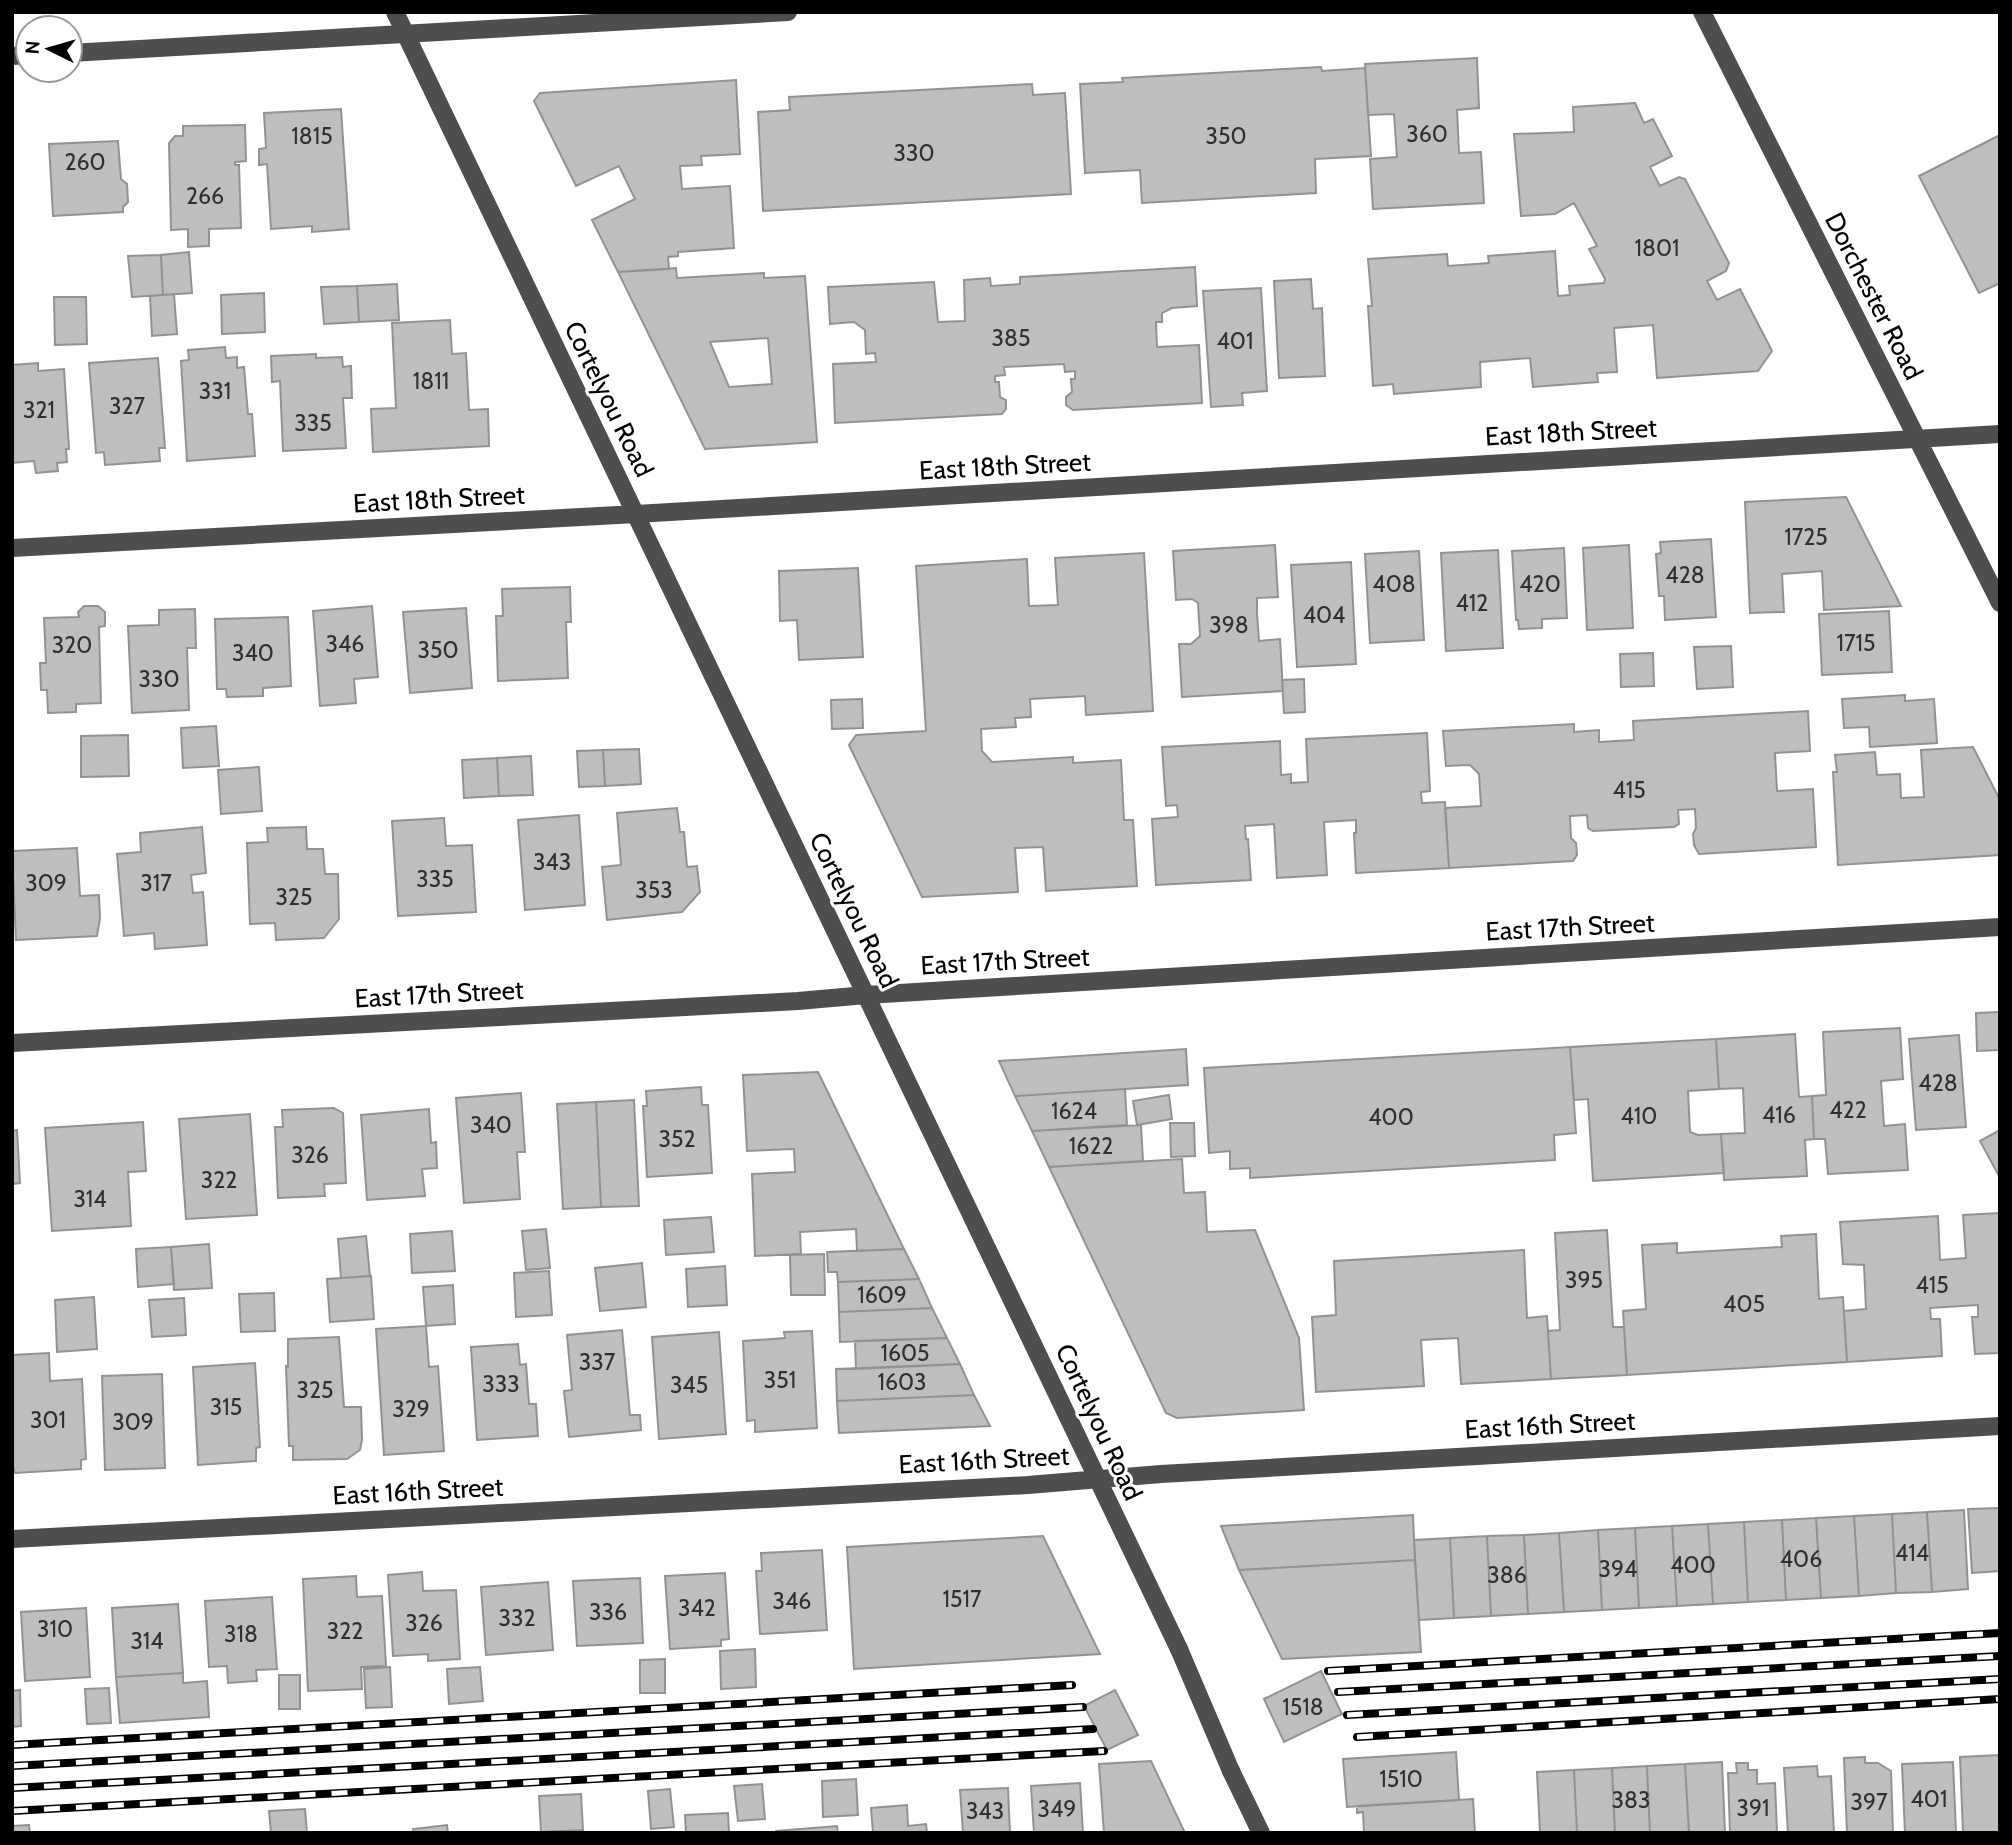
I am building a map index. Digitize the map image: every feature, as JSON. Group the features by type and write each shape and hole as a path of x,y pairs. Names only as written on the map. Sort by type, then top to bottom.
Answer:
{"street":[{"name":"Cortelyou Road","path":"395,12 1179,1649 1231,1771 1261,1833"},
{"path":"84,51 788,12"},
{"name":"Dorchester Road","path":"1702,12 2000,603"},
{"name":"East 18th Street","path":"12,548 2000,434"},
{"name":"East 17th Street","path":"12,1043 798,1001 2000,927"},
{"name":"East 16th Street","path":"12,1539 2000,1426"}],"building":[{"path":"1477,58 1479,108 1457,110 1459,153 1481,152 1484,203 1373,209 1370,159 1397,157 1394,114 1368,115 1365,64"},
{"path":"1321,67 1322,71 1365,68 1371,156 1315,159 1316,193 1142,203 1140,170 1085,173 1080,84 1123,82 1122,78"},
{"path":"736,80 740,154 701,156 702,165 680,166 682,189 730,186 734,248 678,252 678,256 668,257 669,269 618,272 592,220 635,199 619,166 576,186 534,101 540,93"},
{"path":"1032,84 1033,95 1065,93 1071,194 763,211 758,112 790,110 789,97"},
{"path":"1635,103 1644,123 1653,119 1672,156 1650,167 1660,186 1679,177 1685,179 1729,263 1726,271 1707,281 1717,300 1740,289 1772,351 1758,371 1657,378 1653,325 1614,328 1617,372 1597,373 1598,382 1533,387 1530,358 1480,362 1481,387 1394,394 1393,384 1373,386 1368,306 1372,306 1368,259 1447,254 1448,266 1489,263 1488,256 1555,251 1558,296 1570,295 1569,286 1604,283 1605,279 1589,249 1597,246 1574,203 1555,214 1521,216 1514,134 1574,132 1573,107"},
{"path":"341,109 349,229 312,232 312,226 271,229 267,164 259,165 259,149 266,148 264,113"},
{"path":"245,125 246,161 235,162 235,165 239,165 241,228 209,229 209,246 188,247 188,229 171,230 169,143 175,136 183,136 183,126"},
{"path":"2000,135 2000,283 1979,293 1919,176"},
{"path":"118,141 121,179 127,184 128,202 123,207 123,212 53,216 49,144"},
{"path":"189,252 192,293 163,295 161,255"},
{"path":"161,255 163,295 132,297 128,256"},
{"path":"1195,267 1197,306 1172,308 1162,313 1162,322 1156,322 1157,347 1199,345 1202,403 1073,410 1066,405 1066,397 1072,392 1071,379 1075,379 1075,371 1065,372 1064,364 1004,367 1005,375 995,376 995,382 999,382 1000,397 1006,400 1006,409 1002,414 835,423 833,364 876,362 875,353 866,354 865,330 854,322 830,324 828,287 934,282 938,322 965,321 964,280 990,278 991,286 1020,284 1020,277"},
{"path":"676,268 677,278 764,273 764,278 805,276 817,442 705,449 618,272","holes":["768,338 772,384 729,387 710,342"]},
{"path":"1311,279 1313,309 1322,308 1325,376 1279,378 1274,281"},
{"path":"397,284 399,320 359,322 357,286"},
{"path":"357,286 359,322 324,324 321,287"},
{"path":"1261,288 1267,391 1242,393 1243,405 1211,407 1203,291"},
{"path":"264,293 265,332 222,334 221,295"},
{"path":"174,294 177,334 152,336 150,296"},
{"path":"54,297 86,297 87,344 55,345"},
{"path":"450,320 452,354 466,353 469,410 488,409 489,446 373,452 371,409 396,408 392,323"},
{"path":"225,347 226,358 237,357 237,368 244,367 248,414 252,414 255,456 187,461 181,361 189,360 188,350"},
{"path":"316,354 316,358 342,357 343,367 351,366 352,398 343,398 346,448 283,451 280,381 272,382 271,356"},
{"path":"158,358 165,448 159,448 160,461 105,465 104,452 96,453 89,363"},
{"path":"38,363 38,371 64,369 69,449 66,449 67,462 57,463 58,471 36,473 34,461 12,463 12,365"},
{"path":"1846,497 1901,606 1824,610 1822,571 1782,574 1784,612 1750,613 1745,502"},
{"path":"1711,539 1716,617 1665,620 1664,596 1659,596 1656,554 1661,553 1660,542"},
{"path":"1275,545 1278,597 1257,598 1257,613 1259,641 1280,639 1283,691 1182,697 1179,644 1191,644 1200,636 1198,603 1192,599 1176,600 1173,551"},
{"path":"1629,545 1633,628 1587,630 1583,548"},
{"path":"1564,548 1567,618 1542,619 1542,628 1519,629 1516,620 1512,551"},
{"path":"1498,550 1503,648 1446,651 1441,553"},
{"path":"1419,551 1424,640 1370,643 1365,554"},
{"path":"1144,553 1153,711 1086,715 1085,696 1030,699 1031,717 1015,718 1016,727 981,729 982,751 992,762 1073,757 1073,763 1121,760 1124,820 1133,820 1137,886 1046,891 1043,847 1015,848 1018,892 922,897 849,745 856,735 926,731 916,566 1027,559 1029,606 1058,605 1055,558"},
{"path":"1351,562 1356,664 1297,667 1291,565"},
{"path":"858,568 863,657 799,660 797,620 780,621 779,571"},
{"path":"570,587 571,622 566,622 568,678 498,681 496,616 503,616 502,589"},
{"path":"84,606 98,606 105,612 105,626 99,627 101,703 76,704 76,712 48,713 47,690 41,690 40,663 46,663 44,618 79,617 78,612"},
{"path":"372,606 378,677 354,679 356,703 320,706 313,611"},
{"path":"466,608 472,688 410,693 403,612"},
{"path":"195,609 196,648 187,648 189,710 132,713 128,626 159,625 159,610"},
{"path":"1889,611 1892,672 1822,675 1819,614"},
{"path":"288,617 291,686 263,688 263,696 227,697 226,689 217,689 215,619"},
{"path":"1731,646 1733,687 1697,689 1694,647"},
{"path":"1653,653 1654,686 1621,687 1620,654"},
{"path":"1304,679 1305,712 1284,713 1282,680"},
{"path":"1905,695 1905,701 1934,699 1937,743 1870,747 1869,727 1844,728 1842,699"},
{"path":"862,699 863,728 832,729 831,700"},
{"path":"1808,711 1810,751 1775,753 1777,791 1813,789 1816,847 1699,854 1694,845 1693,834 1696,828 1695,809 1678,810 1679,824 1674,827 1593,831 1588,828 1587,815 1570,816 1571,838 1576,843 1577,855 1573,861 1449,868 1445,808 1481,806 1479,774 1470,765 1446,766 1443,731 1574,724 1574,732 1599,730 1599,742 1634,740 1633,721"},
{"path":"216,726 219,766 183,768 181,728"},
{"path":"1427,733 1430,791 1421,792 1422,803 1445,802 1449,868 1356,873 1356,820 1324,822 1327,875 1277,878 1274,824 1245,826 1251,880 1156,885 1152,819 1178,817 1177,805 1166,806 1162,747 1280,741 1281,775 1291,774 1291,783 1308,782 1306,739"},
{"path":"128,735 129,776 81,777 81,736"},
{"path":"1973,747 2000,800 2000,855 1838,865 1833,772 1837,772 1835,755 1875,752 1877,775 1900,774 1901,798 1924,797 1921,750"},
{"path":"639,749 641,784 605,786 603,750"},
{"path":"603,750 605,786 579,787 577,751"},
{"path":"531,756 533,795 499,796 497,758"},
{"path":"497,758 499,796 464,798 462,760"},
{"path":"259,767 262,811 221,814 218,770"},
{"path":"677,808 680,832 684,832 687,867 697,866 700,892 682,912 607,920 602,867 621,865 617,813"},
{"path":"579,815 585,905 525,910 518,820"},
{"path":"444,818 446,846 472,845 476,912 398,916 392,821"},
{"path":"202,827 206,873 191,875 193,893 203,892 207,945 155,949 154,933 124,936 117,854 141,852 140,833"},
{"path":"306,827 307,849 323,849 325,874 338,874 339,919 324,938 276,940 275,923 250,924 247,843 268,842 267,828"},
{"path":"77,848 80,896 99,895 100,918 97,936 16,940 12,851"},
{"path":"2000,1012 2000,1050 1977,1051 1976,1013"},
{"path":"1900,1028 1903,1079 1881,1081 1884,1126 1905,1124 1908,1170 1828,1174 1825,1139 1814,1139 1812,1096 1826,1095 1823,1032"},
{"path":"1795,1034 1799,1097 1812,1096 1814,1139 1805,1140 1807,1176 1724,1180 1721,1134 1745,1133 1743,1088 1719,1089 1716,1039"},
{"path":"1959,1035 1966,1127 1916,1130 1909,1039"},
{"path":"1716,1039 1719,1089 1688,1091 1690,1132 1698,1135 1721,1134 1724,1173 1593,1181 1588,1099 1574,1100 1570,1047"},
{"path":"1570,1047 1576,1133 1554,1135 1555,1160 1250,1178 1250,1168 1230,1169 1230,1151 1209,1153 1204,1068"},
{"path":"1186,1049 1188,1085 1015,1096 999,1061"},
{"path":"818,1072 904,1249 857,1251 856,1229 800,1232 801,1254 755,1256 752,1174 795,1172 794,1149 747,1151 743,1075"},
{"path":"701,1087 702,1105 708,1105 712,1173 647,1177 643,1106 647,1106 646,1091"},
{"path":"1125,1089 1127,1125 1032,1131 1015,1096"},
{"path":"521,1093 525,1152 517,1152 520,1199 464,1203 456,1098"},
{"path":"1169,1095 1172,1119 1137,1125 1133,1101"},
{"path":"634,1100 639,1206 601,1207 596,1102"},
{"path":"596,1102 601,1207 563,1209 557,1104"},
{"path":"334,1108 343,1113 346,1183 324,1184 325,1196 278,1198 275,1127 283,1127 282,1110"},
{"path":"429,1109 431,1143 436,1142 437,1168 422,1169 425,1196 367,1200 361,1115"},
{"path":"250,1114 257,1215 186,1219 179,1119"},
{"path":"143,1122 146,1171 128,1172 131,1226 52,1231 45,1128"},
{"path":"1170,1123 1194,1123 1195,1156 1171,1157"},
{"path":"1141,1125 1143,1161 1049,1167 1032,1131"},
{"path":"17,1130 20,1183 12,1184 12,1131"},
{"path":"2000,1130 2000,1175 1999,1176 1980,1141"},
{"path":"1182,1159 1184,1193 1205,1192 1207,1232 1255,1230 1299,1338 1304,1410 1177,1418 1166,1413 1049,1167"},
{"path":"2000,1213 2000,1353 1975,1354 1972,1317 1978,1317 1978,1305 1930,1308 1931,1319 1940,1319 1942,1356 1847,1362 1844,1311 1866,1309 1864,1265 1843,1264 1840,1222 1938,1216 1940,1260 1966,1258 1963,1215"},
{"path":"711,1217 714,1252 666,1255 664,1220"},
{"path":"546,1229 550,1268 526,1270 522,1231"},
{"path":"1607,1230 1613,1327 1624,1327 1627,1375 1551,1379 1548,1331 1560,1330 1555,1233"},
{"path":"452,1231 455,1271 412,1273 410,1234"},
{"path":"1816,1234 1819,1299 1843,1297 1847,1362 1627,1375 1623,1311 1646,1309 1642,1245 1677,1243 1677,1253 1782,1247 1781,1236"},
{"path":"366,1236 370,1276 341,1278 338,1239"},
{"path":"209,1244 212,1288 174,1290 171,1247"},
{"path":"171,1247 174,1284 138,1287 136,1249"},
{"path":"904,1249 919,1279 838,1282 837,1272 828,1272 827,1252"},
{"path":"1524,1250 1527,1318 1547,1316 1551,1379 1461,1384 1458,1338 1421,1340 1424,1386 1316,1392 1312,1317 1336,1315 1334,1261"},
{"path":"824,1254 825,1295 791,1295 790,1255"},
{"path":"642,1263 646,1307 600,1311 595,1268"},
{"path":"725,1266 727,1305 688,1307 686,1269"},
{"path":"549,1271 552,1315 516,1317 514,1273"},
{"path":"371,1276 374,1319 330,1322 327,1279"},
{"path":"919,1279 932,1308 839,1312 838,1282"},
{"path":"453,1285 455,1324 426,1326 423,1287"},
{"path":"274,1293 275,1331 241,1332 239,1294"},
{"path":"94,1297 97,1349 57,1352 55,1300"},
{"path":"184,1298 186,1335 152,1337 149,1300"},
{"path":"932,1308 947,1338 840,1342 839,1312"},
{"path":"426,1326 429,1367 438,1366 444,1451 384,1455 376,1329"},
{"path":"622,1330 630,1415 640,1415 641,1430 569,1437 564,1391 572,1390 567,1335"},
{"path":"812,1331 817,1428 755,1432 755,1420 747,1421 743,1341 785,1338 784,1332"},
{"path":"719,1332 726,1434 659,1439 652,1337"},
{"path":"339,1337 344,1407 361,1407 360,1450 347,1459 293,1460 293,1446 289,1446 286,1366 288,1367 288,1339"},
{"path":"947,1338 960,1364 856,1369 855,1341"},
{"path":"518,1344 520,1365 526,1364 529,1404 536,1404 538,1436 477,1440 471,1347"},
{"path":"49,1353 50,1381 82,1379 86,1459 81,1460 81,1469 15,1473 12,1463 12,1355"},
{"path":"255,1363 260,1447 256,1448 256,1461 198,1465 193,1367"},
{"path":"960,1364 974,1395 837,1401 836,1369"},
{"path":"162,1374 165,1468 105,1470 102,1376"},
{"path":"974,1395 990,1426 839,1433 837,1401"},
{"path":"2000,1508 2000,1571 1972,1573 1968,1509"},
{"path":"1964,1510 1968,1589 1932,1592 1927,1512"},
{"path":"1927,1512 1932,1592 1896,1593 1892,1514"},
{"path":"1892,1514 1896,1593 1859,1596 1854,1516"},
{"path":"1413,1515 1415,1560 1239,1570 1221,1526"},
{"path":"1854,1516 1859,1596 1821,1598 1816,1518"},
{"path":"1816,1518 1821,1598 1786,1600 1782,1520"},
{"path":"1782,1520 1786,1600 1748,1602 1744,1522"},
{"path":"1744,1522 1748,1602 1713,1604 1708,1524"},
{"path":"1708,1524 1713,1604 1677,1606 1672,1526"},
{"path":"1672,1526 1677,1606 1639,1608 1635,1528"},
{"path":"1635,1528 1639,1608 1602,1610 1598,1530"},
{"path":"1598,1530 1602,1610 1564,1612 1559,1533"},
{"path":"1559,1533 1564,1612 1528,1614 1524,1535"},
{"path":"1524,1535 1528,1614 1491,1616 1487,1536"},
{"path":"1043,1536 1100,1654 854,1669 847,1547"},
{"path":"1487,1536 1491,1616 1454,1618 1450,1538"},
{"path":"1450,1538 1454,1618 1419,1620 1414,1540"},
{"path":"822,1550 827,1630 760,1634 756,1571 762,1571 761,1553"},
{"path":"1415,1560 1421,1652 1282,1659 1239,1570"},
{"path":"422,1572 423,1591 456,1590 460,1659 428,1661 428,1654 393,1656 388,1575"},
{"path":"725,1573 729,1639 721,1640 721,1646 670,1649 665,1576"},
{"path":"356,1576 357,1597 382,1596 386,1666 361,1667 362,1689 308,1691 303,1579"},
{"path":"640,1578 643,1643 577,1646 573,1581"},
{"path":"548,1582 553,1650 486,1655 481,1587"},
{"path":"272,1597 277,1669 256,1670 257,1681 228,1683 227,1666 209,1667 205,1601"},
{"path":"178,1604 183,1673 116,1677 112,1608"},
{"path":"86,1608 90,1677 25,1681 21,1612"},
{"path":"755,1649 756,1687 721,1689 720,1651"},
{"path":"665,1659 665,1693 640,1693 640,1660"},
{"path":"390,1667 392,1707 366,1708 364,1669"},
{"path":"480,1667 483,1701 449,1704 447,1669"},
{"path":"1321,1671 1342,1714 1284,1742 1264,1699"},
{"path":"183,1673 183,1683 207,1681 209,1717 120,1723 116,1677"},
{"path":"279,1675 300,1675 300,1709 279,1709"},
{"path":"109,1688 111,1723 87,1724 85,1689"},
{"path":"20,1690 21,1726 12,1727 12,1691"},
{"path":"1115,1690 1138,1735 1107,1750 1084,1706"},
{"path":"1456,1752 1459,1800 1347,1807 1343,1759"},
{"path":"2000,1755 2000,1833 1963,1833 1960,1757"},
{"path":"1865,1757 1865,1763 1878,1763 1891,1771 1893,1833 1847,1833 1844,1758"},
{"path":"1151,1761 1185,1833 1104,1833 1099,1764"},
{"path":"1722,1762 1725,1833 1689,1833 1685,1764"},
{"path":"1953,1762 1956,1833 1905,1833 1902,1764"},
{"path":"1736,1763 1748,1763 1748,1770 1757,1770 1757,1784 1775,1783 1777,1833 1730,1833 1728,1773 1737,1773"},
{"path":"1685,1764 1689,1833 1650,1833 1647,1766"},
{"path":"1647,1766 1650,1833 1615,1833 1612,1768"},
{"path":"1817,1766 1818,1777 1831,1776 1834,1833 1788,1833 1784,1768"},
{"path":"1612,1768 1615,1833 1577,1833 1574,1770"},
{"path":"1574,1770 1577,1833 1540,1833 1537,1772"},
{"path":"856,1779 858,1815 823,1817 822,1781"},
{"path":"1080,1783 1083,1833 1034,1833 1031,1786"},
{"path":"762,1784 765,1819 738,1821 734,1786"},
{"path":"1008,1788 1010,1833 963,1833 960,1790"},
{"path":"670,1789 674,1827 651,1829 648,1791"},
{"path":"581,1794 583,1830 541,1832 539,1796"},
{"path":"1473,1799 1475,1833 1364,1833 1363,1812 1357,1813 1357,1806"},
{"path":"907,1805 908,1826 926,1824 927,1833 873,1833 871,1808"},
{"path":"305,1809 307,1833 271,1833 269,1811"},
{"path":"728,1813 729,1833 686,1833 685,1815"},
{"path":"29,1825 30,1833 12,1833 12,1826"},
{"path":"447,1825 448,1833 414,1833 413,1829"},
{"path":"837,1826 838,1833 776,1833 776,1831"}],"railway":[{"path":"1328,1671 2000,1633"},
{"path":"1338,1692 2000,1656"},
{"path":"1347,1715 2000,1679"},
{"path":"12,1745 1072,1685"},
{"path":"1357,1737 2000,1699"},
{"path":"12,1766 1083,1707"},
{"path":"12,1788 1093,1729"},
{"path":"12,1811 1104,1751"}]}
